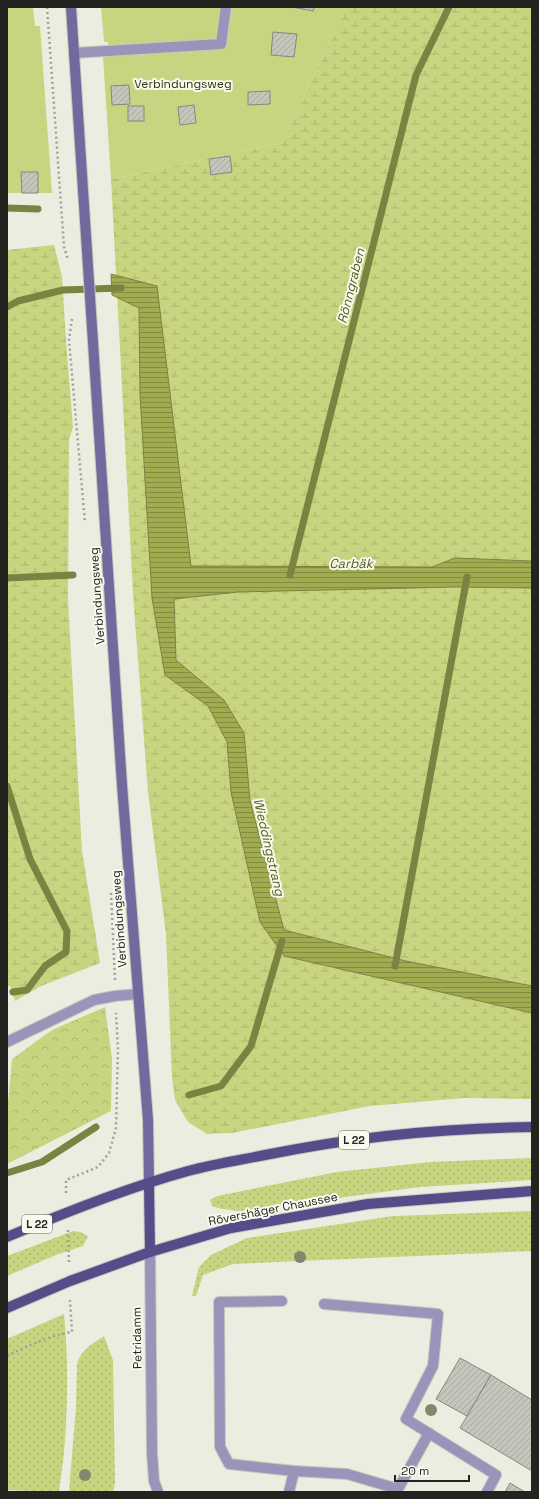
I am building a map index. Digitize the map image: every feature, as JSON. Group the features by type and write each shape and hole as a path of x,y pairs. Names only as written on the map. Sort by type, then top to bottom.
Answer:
{"main road":[{"name":"Verbindungsweg","path":"71,7 122,778 148,1120 149,1183"},
{"name":"L 22","path":"7,1237 67,1211 149,1183 226,1162 329,1142 420,1132 482,1128 532,1127"},
{"name":"Petridamm","path":"149,1183 150,1252"},
{"name":"Rövershäger Chaussee","path":"7,1308 70,1281 150,1252 231,1228 368,1204 532,1191"}],"street":[{"path":"74,53 221,44 226,7"},
{"path":"7,1042 94,1000 138,994"},
{"name":"Petridamm","path":"150,1252 152,1454 154,1481 158,1492"},
{"path":"282,1301 219,1302 220,1447 229,1464 294,1471 347,1474 398,1489 429,1433"},
{"path":"324,1304 438,1314 433,1366 406,1419 496,1475 488,1492"},
{"path":"289,1492 294,1471"}],"path":[{"path":"47,7 64,247 70,267"},
{"path":"72,318 69,340 86,530"},
{"path":"7,1356 40,1341 72,1332 66,1180 98,1167 109,1153 116,1128 118,1049 110,886"}],"green space":[{"path":"7,7 38,7 33,8 35,26 40,26 52,193 7,193"},
{"name":"Verbindungsweg","path":"101,7 346,7 282,143 111,179 103,57 109,57 108,42 104,42"},
{"path":"346,7 532,7 532,986 406,961 284,930 250,801 244,733 224,700 176,660 174,599 165,675 208,706 227,743 231,792 260,922 284,956 532,1013 532,1099 464,1098 370,1106 232,1133 207,1134 188,1122 175,1100 172,1078 166,934 148,792 133,594 111,179 282,143"},
{"path":"54,245 62,277 73,427 69,440 68,600 82,851 100,963 41,986 15,1001 10,986 7,986 7,250"},
{"path":"105,1007 112,1059 111,1111 7,1164 7,1113 12,1059 52,1030"},
{"path":"532,1158 532,1180 420,1187 240,1211 212,1206 210,1200 217,1196 337,1172 430,1162"},
{"path":"532,1211 532,1251 233,1264 203,1275 196,1296 192,1296 199,1267 211,1255 247,1238 393,1216"},
{"path":"73,1231 80,1232 88,1236 83,1246 56,1255 7,1276 7,1256"},
{"path":"64,1314 67,1361 67,1408 65,1446 59,1492 7,1490 7,1339"},
{"path":"104,1336 113,1360 115,1483 113,1492 69,1492 76,1406 77,1364 84,1351"}],"shaded area":[{"path":"111,274 157,286 191,566 432,567 455,558 532,561 532,588 455,587 238,592 174,599 176,660 224,700 244,733 250,801 284,930 406,961 532,986 532,1013 284,956 260,922 231,792 227,742 208,706 165,675 152,598 140,394 139,308 112,295"}],"building":[{"path":"292,7 314,7 313,11"},
{"path":"273,32 297,34 294,57 271,55"},
{"path":"129,85 130,104 112,105 111,86"},
{"path":"270,91 270,104 248,105 248,92"},
{"path":"194,105 196,123 180,125 178,107"},
{"path":"128,106 144,106 144,121 128,121"},
{"path":"230,156 232,172 211,175 209,159"},
{"path":"21,172 38,172 38,193 22,193"},
{"path":"460,1358 491,1375 467,1416 436,1399"},
{"path":"491,1375 532,1400 532,1471 460,1428"},
{"path":"510,1483 525,1492 505,1492"}],"waterway":[{"name":"Rönngraben","path":"290,575 416,75 449,7"},
{"path":"7,208 38,209"},
{"path":"7,307 18,301 63,290 121,288"},
{"name":"Carbäk","path":"7,578 73,575"},
{"path":"395,966 467,577"},
{"path":"7,786 30,859 67,931 66,952 45,966 27,990 13,992"},
{"path":"189,1095 221,1086 251,1046 282,941"},
{"path":"7,1173 42,1162 96,1127"}],"water label":[{"name":"Wieddingstrang","path":"269,847"}]}
